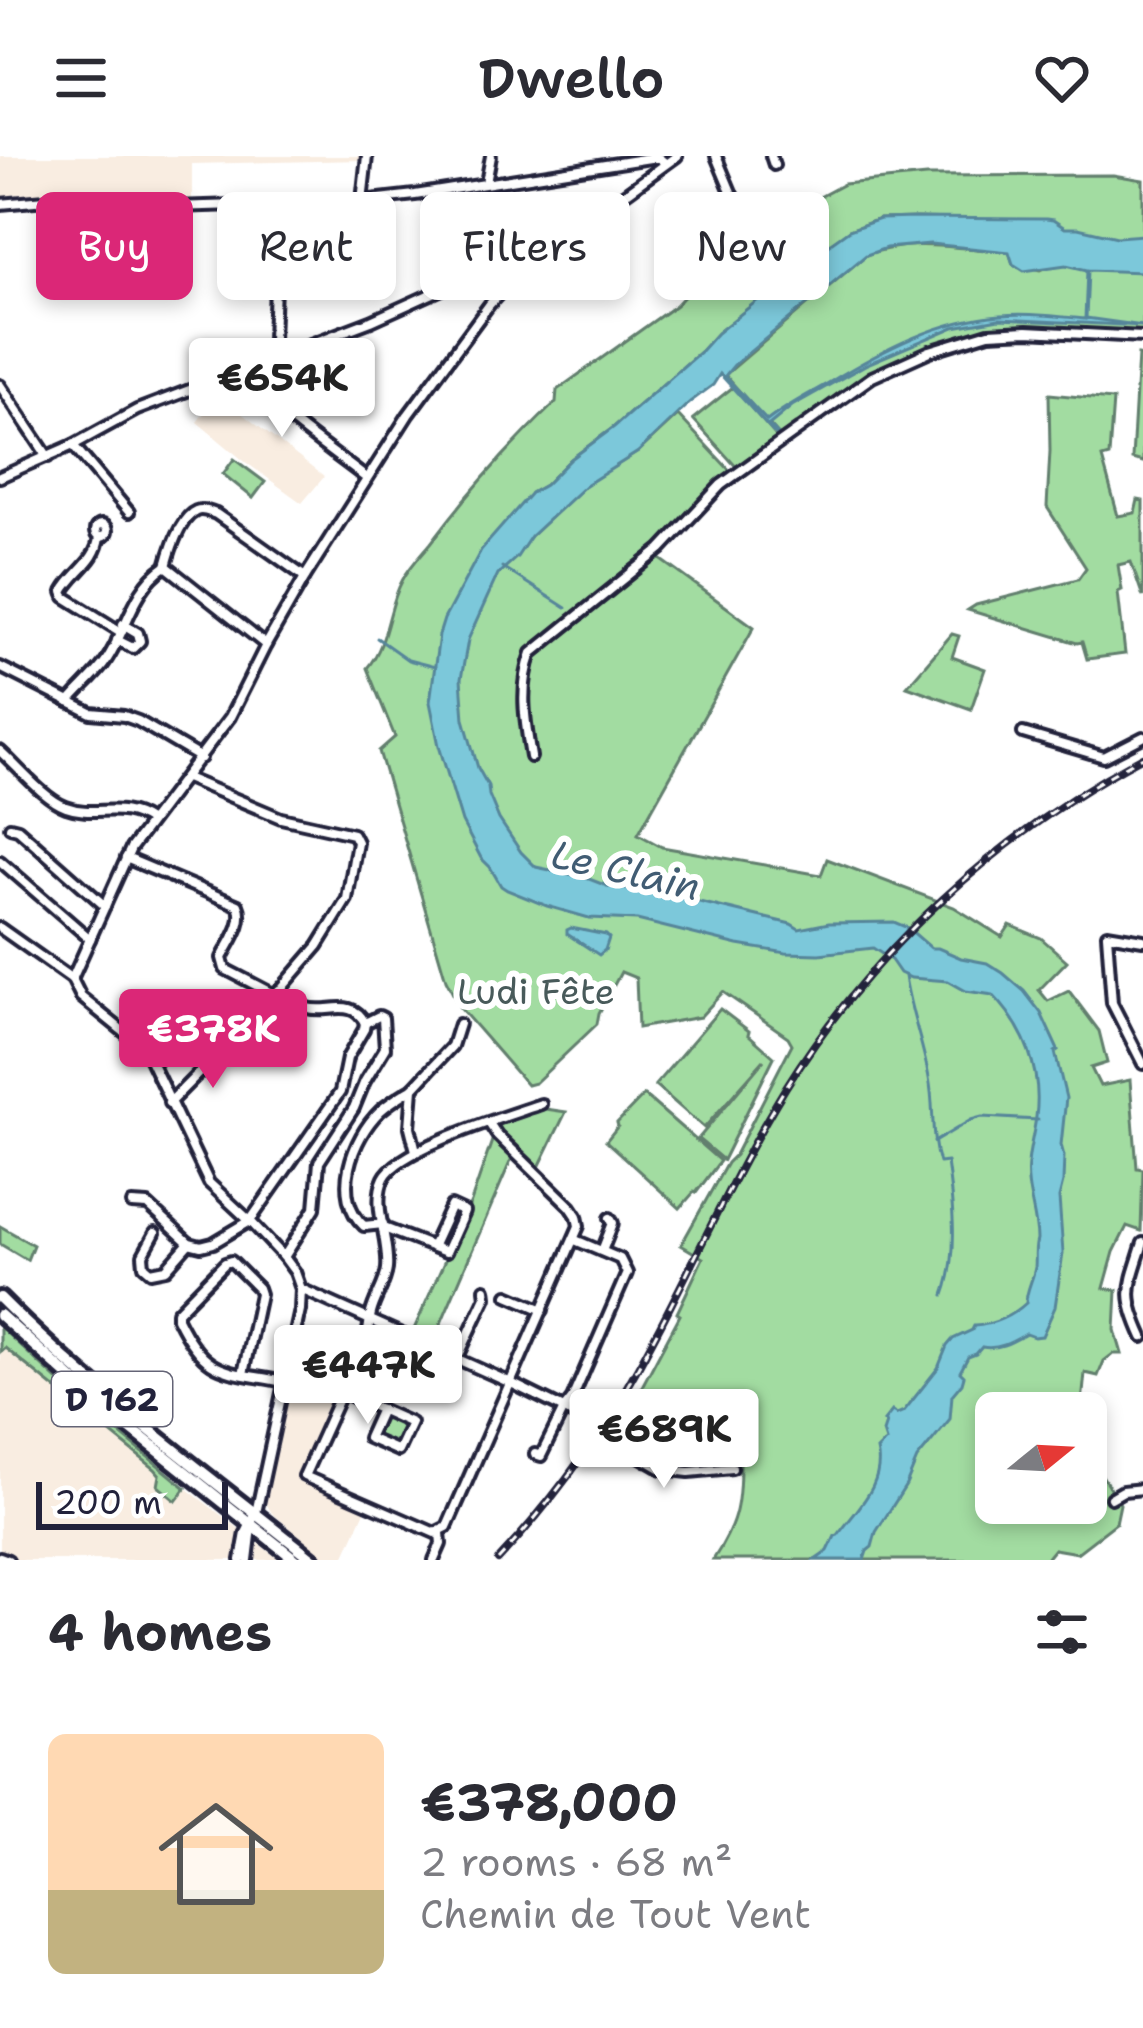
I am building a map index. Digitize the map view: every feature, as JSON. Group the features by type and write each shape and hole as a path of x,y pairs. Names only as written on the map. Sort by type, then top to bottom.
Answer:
{"main road":[{"name":"D 162","path":"0,1298 94,1385 240,1501 269,1539 296,1560"},
{"name":"D 162","path":"0,1315 101,1405 314,1560"}],"street":[{"path":"363,192 367,156"},
{"path":"486,183 491,156"},
{"path":"627,192 677,156"},
{"path":"716,156 731,192"},
{"path":"396,196 650,158 665,163"},
{"path":"0,205 36,202"},
{"path":"2,474 48,457 136,410 420,299"},
{"path":"274,300 275,357"},
{"path":"71,979 126,858 230,717 266,645 366,478 493,300"},
{"path":"531,757 523,704 532,653 661,550 721,485 832,403 903,362 989,333 1143,337"},
{"path":"246,369 279,410 366,478"},
{"path":"0,385 48,457"},
{"path":"73,445 129,512"},
{"path":"69,701 103,666 152,576 166,566 172,544 195,512 216,514 305,577"},
{"path":"100,537 92,558 63,592 120,632"},
{"path":"166,566 266,645"},
{"path":"0,667 96,714 132,718 201,758"},
{"path":"1023,734 1104,757 1143,737"},
{"path":"0,751 61,805 129,811 149,821"},
{"path":"169,1103 318,946 347,899 357,842 353,834 281,818 186,778"},
{"path":"10,827 106,906"},
{"path":"126,858 238,905 241,921 222,958 225,969 309,1009 355,1010 365,1023 347,1058 340,1092 250,1221 213,1244 201,1246 189,1243 148,1205 132,1204"},
{"path":"0,861 90,939"},
{"path":"1,931 71,979 82,998 145,1049 209,1183 332,1303"},
{"path":"1143,940 1107,934 1112,1003 1143,1064"},
{"path":"286,1259 315,1208 319,1162 384,1052 385,1021 380,1016 365,1023"},
{"path":"433,1246 451,1206 464,1212 446,1252 383,1226 364,1226 348,1195 346,1173 367,1128 452,1046 459,1024"},
{"path":"413,1088 410,1127 416,1151"},
{"path":"488,1123 573,1209 579,1223 447,1527 430,1533 304,1476 366,1340 387,1273 380,1200 384,1178 416,1151 488,1123 541,1103"},
{"path":"602,1251 613,1223 610,1218"},
{"path":"155,1233 143,1258 151,1272 166,1269 189,1243"},
{"path":"535,1454 542,1456 572,1399 626,1275 622,1262 574,1240"},
{"path":"1143,1243 1129,1296 1143,1337"},
{"path":"250,1548 301,1294 286,1259"},
{"path":"243,1374 261,1299 258,1288 231,1261 185,1303 177,1318 199,1356 225,1372 284,1382"},
{"path":"457,1359 486,1297 485,1289"},
{"path":"301,1294 332,1303 511,1383 662,1468 689,1472 732,1468"},
{"path":"508,1295 544,1310"},
{"path":"343,1392 411,1423 398,1451 368,1438 380,1409"},
{"path":"240,1501 262,1483"},
{"path":"1111,1498 1143,1489"},
{"path":"244,1560 246,1533 254,1520"},
{"path":"434,1560 440,1533"},
{"path":"244,1560 257,1540 269,1539"}],"shaded area":[{"path":"0,156 363,156 363,160 192,164 192,192 36,192 0,199"},
{"path":"218,395 324,477 302,503 197,422"},
{"path":"302,1335 353,1360 297,1478 366,1509 343,1560 329,1560 265,1502"},
{"path":"0,1344 56,1389 280,1560 0,1560"}],"green space":[{"path":"1113,175 1143,180 1143,334 989,333 872,377 783,440 725,375 813,300 829,300 829,286 866,255 910,246 998,249 1009,252 1013,264 1041,270 1050,266 1065,229 1042,221 879,219 849,230 829,246 829,192 844,184 927,176"},
{"name":"Ludi Fête","path":"681,300 759,300 531,493 511,560 586,484 638,452 678,415 734,475 655,555 754,627 638,834 662,847 821,875 827,859 954,907 1002,937 1010,925 1041,938 1067,961 1039,990 1048,1001 1069,991 1099,1031 1107,1063 1091,1068 1100,1086 1130,1080 1137,1168 1143,1169 1141,1231 1127,1226 1104,1288 1117,1290 1115,1330 1122,1354 1104,1361 1098,1376 1085,1373 1083,1392 975,1392 975,1524 1107,1524 1107,1483 1120,1504 1116,1523 1077,1553 1054,1549 1045,1560 713,1560 732,1525 739,1492 740,1464 719,1464 722,1411 683,1405 681,1413 631,1407 680,1315 703,1258 681,1245 735,1155 792,1044 723,992 700,1017 638,1028 636,978 621,972 597,1024 535,1083 527,1085 460,1008 446,980 379,751 395,737 367,668 380,647 408,571 490,470 556,402 557,390"},
{"path":"1138,355 1143,356 1143,462 1132,459"},
{"path":"733,387 781,442 740,471 693,419"},
{"path":"1049,394 1113,400 1109,456 1102,458 1118,516 1135,513 1138,500 1143,501 1143,597 1131,562 1118,565 1125,654 1087,659 1082,642 968,610 1078,579 1086,568 1047,507"},
{"path":"234,459 265,482 253,498 223,474"},
{"path":"952,634 959,636 952,657 985,669 971,709 907,686"},
{"path":"720,1009 774,1057 723,1160 698,1139 764,1060 704,1128 655,1085"},
{"path":"644,1095 720,1161 680,1208 606,1141"},
{"path":"539,1108 566,1112 539,1167 496,1131 494,1124"},
{"path":"494,1135 514,1153 432,1344 411,1336 471,1202"},
{"path":"0,1226 33,1245 27,1260 0,1244"},
{"path":"0,1327 186,1488 176,1501 158,1486 160,1475 155,1469 5,1348 0,1352"},
{"path":"382,1413 408,1424 397,1448 371,1437"}],"water":[{"path":"880,219 1046,219 1065,228 1117,237 1143,235 1143,272 1088,270 1086,318 1143,326 999,319 954,327 867,364 792,406 769,425 780,440 720,374 638,452 586,485 498,574 468,640 461,679 464,719 478,768 499,819 536,867 799,929 829,923 894,922 931,948 987,963 1003,973 1041,1013 1058,1050 1066,1098 1059,1198 1063,1253 1055,1307 1042,1336 1026,1334 1000,1346 982,1347 968,1357 960,1372 962,1383 952,1395 950,1419 917,1459 864,1560 815,1560 828,1551 873,1484 877,1450 886,1441 884,1421 892,1411 904,1411 938,1368 953,1339 974,1326 1002,1319 1026,1303 1037,1240 1028,1173 1037,1100 1029,1051 993,995 966,991 948,981 911,978 873,948 786,953 637,920 589,918 507,890 481,858 462,822 430,702 444,619 481,550 531,493 758,300 812,300 725,376 767,421 870,359 933,330 1001,315 1085,319 1087,270 1066,265 1024,271 1013,264 1009,252 930,244 886,248 866,255 829,286 829,244 849,230"},
{"path":"571,928 606,935 605,950 599,955 567,934"}],"waterway":[{"path":"502,567 566,608"},
{"path":"377,638 408,660 435,667"},
{"path":"905,976 929,1078 936,1152 939,1163 947,1162 949,1178 953,1246 944,1295"},
{"path":"934,1142 982,1117 1038,1120"}],"railway":[{"path":"498,1560 556,1492 607,1420 766,1121 820,1036 858,988 899,942 990,859 1039,822 1143,757"}],"water label":[{"name":"Le Clain","path":"626,870"}]}
